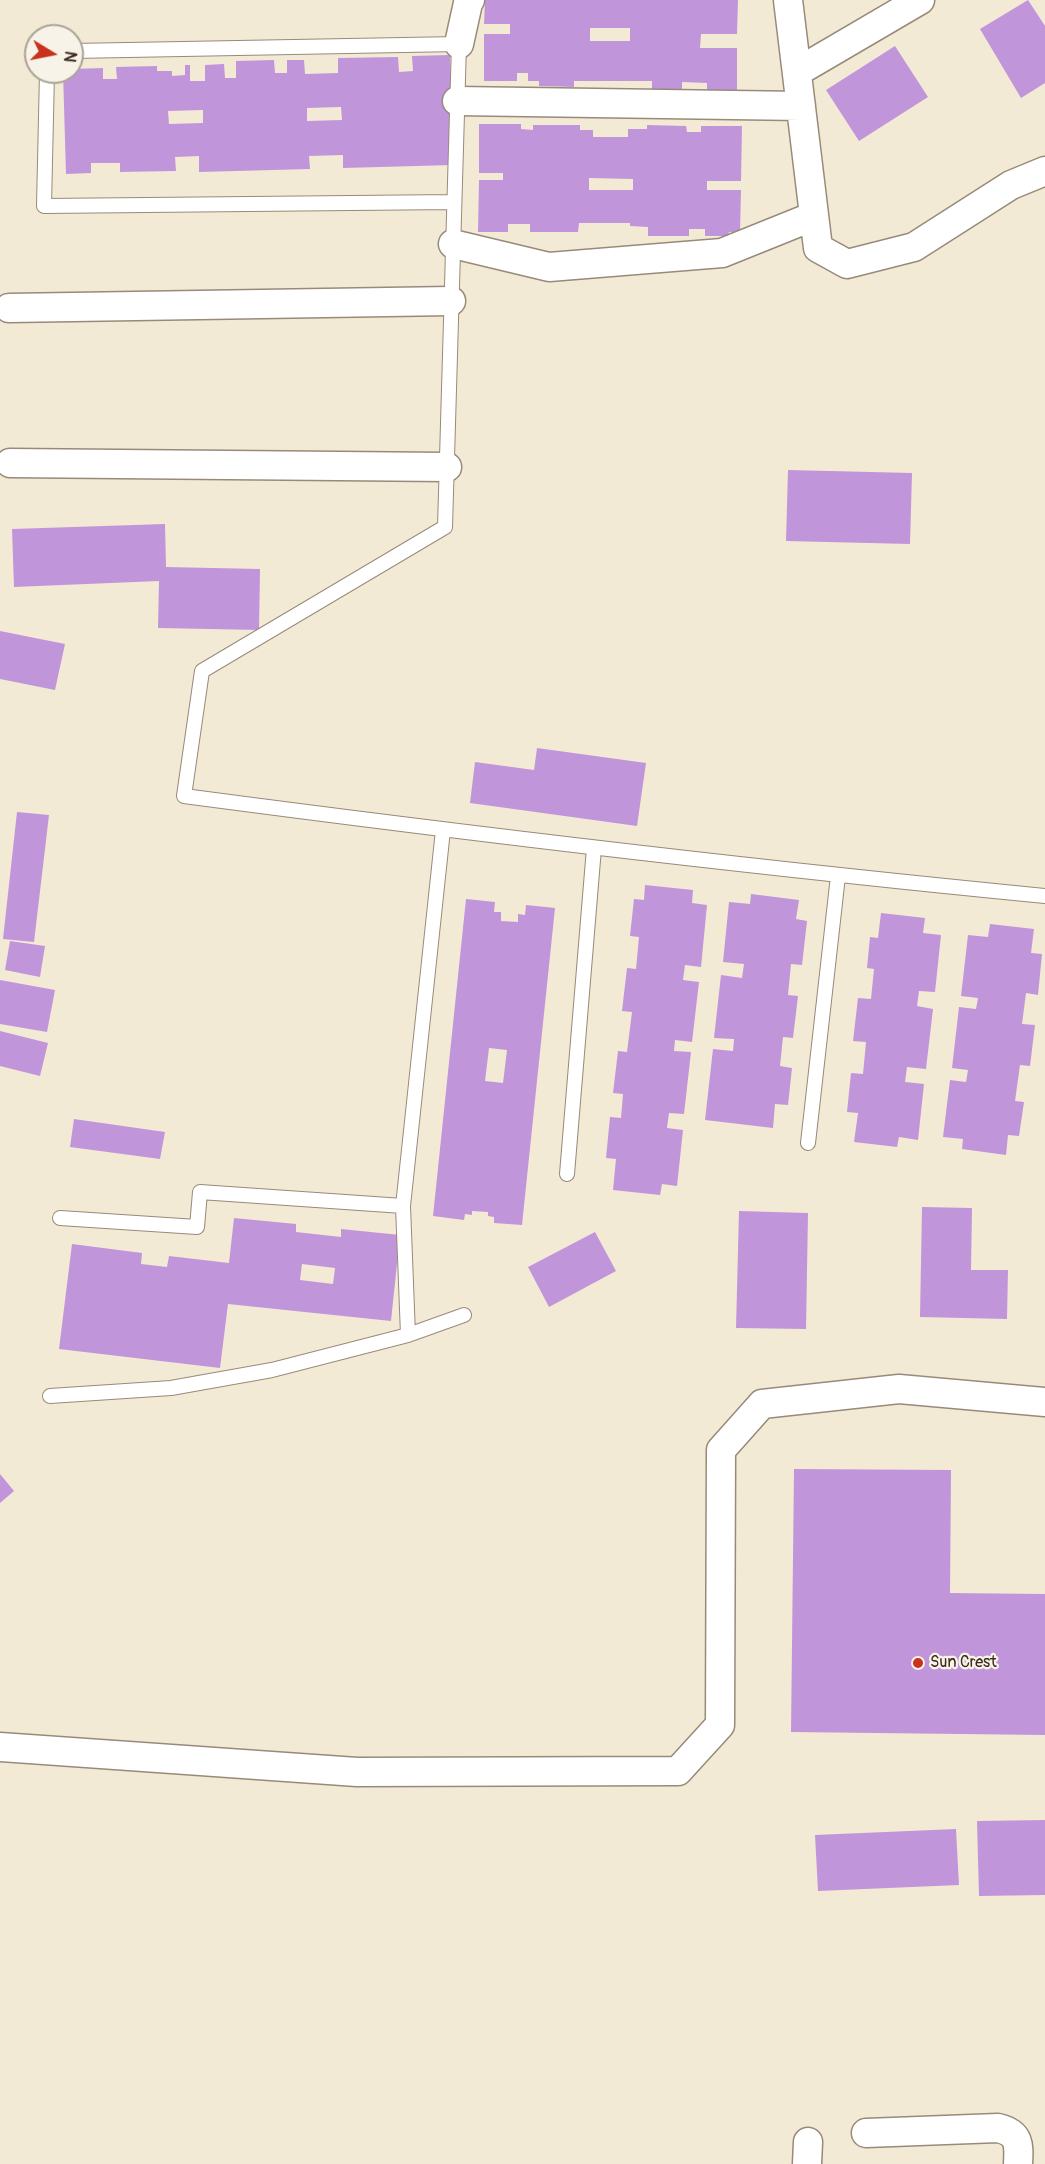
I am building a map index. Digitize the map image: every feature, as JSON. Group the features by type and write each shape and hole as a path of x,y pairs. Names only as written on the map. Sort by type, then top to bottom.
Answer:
{"street":[{"path":"459,44 470,0"},
{"path":"788,0 818,248 847,264 914,247 1011,185 1045,171"},
{"path":"797,72 920,0"},
{"path":"457,101 801,106"},
{"path":"453,244 549,267 722,253 814,216"},
{"path":"9,308 451,301"},
{"path":"10,463 447,467"},
{"path":"0,1747 357,1772 678,1771 720,1725 721,1450 762,1404 899,1389 1045,1402"},
{"path":"866,2133 999,2128 1010,2131 1017,2140 1018,2164"}],"lane":[{"path":"84,51 459,44 445,527 202,672 184,796 594,848 838,876 1045,896"},
{"path":"47,84 44,206 454,202"},
{"path":"408,1335 403,1206 443,830"},
{"path":"567,1174 594,848"},
{"path":"808,1143 838,876"},
{"path":"60,1218 197,1227 200,1192 403,1206"},
{"path":"50,1396 171,1388 272,1370 408,1335 465,1315"}],"building":[{"path":"485,0 738,0 737,34 701,34 700,48 737,48 737,90 707,90 707,83 682,82 682,90 652,90 652,81 574,81 574,87 539,86 539,81 528,81 528,73 517,73 517,81 484,81 484,34 510,34 510,24 484,24","holes":["590,28 630,28 630,41 590,41"]},
{"path":"1028,0 1045,26 1045,83 1021,98 980,29"},
{"path":"895,46 928,97 859,141 826,90"},
{"path":"450,55 453,165 343,168 343,155 309,156 310,169 199,172 199,156 175,157 176,171 120,172 120,163 91,163 91,173 66,174 63,84 84,84 84,69 103,68 103,79 117,79 116,67 157,66 157,71 172,71 172,76 185,75 185,65 190,65 190,81 205,81 205,65 224,64 225,78 236,78 236,61 274,60 275,73 287,73 287,60 304,60 305,74 338,73 338,58 398,57 399,72 413,71 412,56","holes":["341,107 342,120 307,121 307,108","203,110 203,123 169,124 168,111"]},
{"path":"479,124 521,124 521,129 533,130 533,125 580,125 580,130 593,130 593,137 628,137 628,129 647,129 647,125 686,126 687,132 701,132 701,126 742,126 741,181 707,181 707,190 741,190 740,232 729,232 728,236 705,236 705,229 689,229 689,236 648,236 648,227 630,226 630,223 579,223 578,232 530,232 530,224 508,224 508,232 478,232 479,180 503,180 503,173 479,173","holes":["589,178 633,179 633,190 589,190"]},
{"path":"788,470 912,473 910,544 786,541"},
{"path":"165,524 166,567 260,569 259,630 158,628 159,581 14,587 12,529"},
{"path":"0,631 65,644 55,690 0,679"},
{"path":"537,748 646,763 637,826 470,803 475,762 534,770"},
{"path":"17,812 49,815 34,942 3,939"},
{"path":"645,885 693,890 692,903 707,905 701,967 685,965 683,980 699,982 692,1042 675,1040 674,1051 691,1052 684,1114 669,1113 667,1128 683,1130 677,1186 662,1184 660,1195 613,1190 616,1159 606,1158 610,1117 621,1118 623,1094 613,1093 618,1051 627,1052 632,1012 622,1011 627,968 636,969 639,937 630,936 634,899 644,900"},
{"path":"751,894 799,900 796,919 807,921 802,965 791,964 788,995 798,996 793,1038 783,1037 780,1066 792,1068 788,1105 775,1104 773,1128 705,1120 713,1049 733,1051 734,1039 714,1038 721,975 742,978 744,964 723,962 729,902 750,904"},
{"path":"466,899 495,902 494,912 501,912 501,921 518,922 518,914 525,915 526,905 555,908 522,1225 494,1223 494,1217 488,1216 488,1212 472,1211 472,1215 465,1214 464,1220 433,1216","holes":["489,1048 507,1050 503,1083 485,1081"]},
{"path":"881,913 925,918 923,933 941,935 935,992 919,991 917,1006 933,1009 926,1069 907,1067 905,1082 924,1084 918,1140 899,1137 897,1147 854,1142 858,1113 847,1112 851,1073 863,1074 866,1042 853,1041 858,998 871,999 874,969 867,968 870,937 878,938"},
{"path":"990,924 1034,929 1031,953 1042,954 1038,995 1026,993 1022,1024 1035,1025 1030,1066 1020,1065 1015,1101 1024,1102 1019,1136 1008,1135 1006,1155 962,1149 963,1139 943,1137 950,1080 966,1082 968,1070 952,1068 959,1007 976,1009 978,998 961,996 968,935 988,937"},
{"path":"10,941 45,946 40,977 5,970"},
{"path":"0,980 55,990 47,1032 0,1024"},
{"path":"0,1031 48,1043 40,1076 0,1066"},
{"path":"74,1119 165,1132 160,1159 70,1147"},
{"path":"922,1207 972,1208 971,1270 1008,1270 1007,1319 920,1317"},
{"path":"739,1211 808,1213 806,1329 736,1328"},
{"path":"234,1218 296,1224 296,1232 341,1237 341,1229 400,1235 391,1321 228,1304 220,1368 59,1349 72,1244 142,1253 141,1264 167,1267 169,1256 229,1263","holes":["302,1264 335,1268 333,1284 300,1280"]},
{"path":"595,1232 616,1271 549,1307 528,1267"},
{"name":"Sun Crest","path":"794,1469 951,1470 950,1593 1045,1594 1045,1735 791,1732"},
{"path":"0,1474 14,1491 0,1503"},
{"path":"1045,1820 1045,1895 979,1896 977,1821"},
{"path":"956,1829 959,1885 818,1891 815,1835"}],"place":[{"name":"Sun Crest","path":"918,1663"}]}
